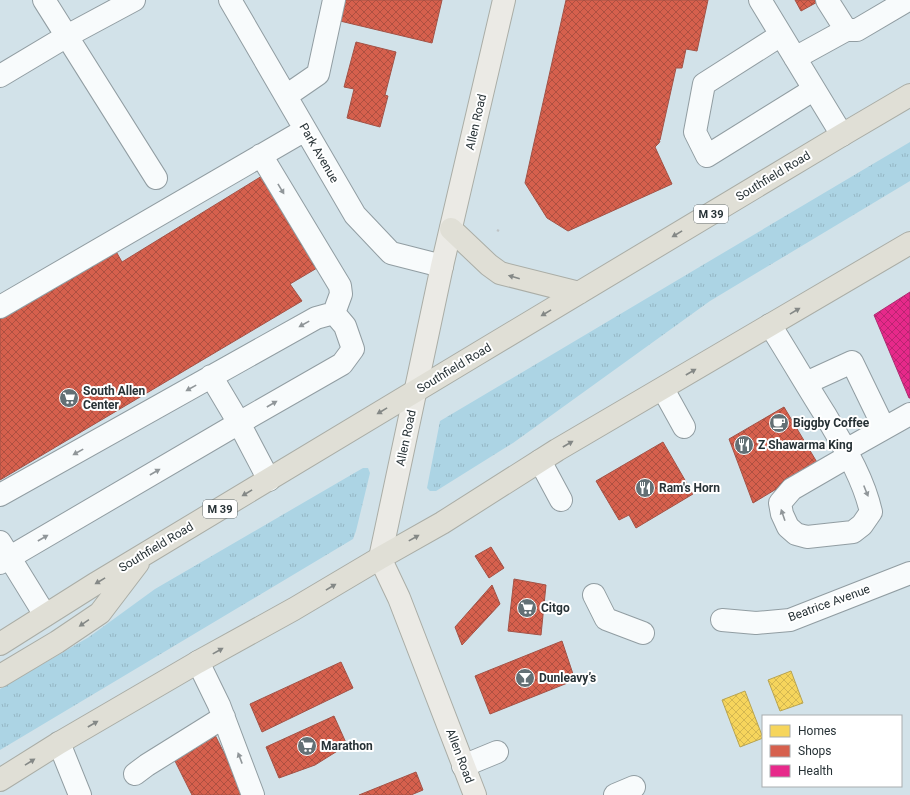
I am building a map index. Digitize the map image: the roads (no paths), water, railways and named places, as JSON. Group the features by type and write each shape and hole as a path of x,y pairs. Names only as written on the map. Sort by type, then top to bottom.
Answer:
{"highway":[{"name":"Southfield Road","path":"0,644 146,553 842,135 908,99"},
{"path":"451,229 489,265 500,273 579,293"},
{"path":"0,780 59,743 198,662 294,609 442,523 540,461 910,243"},
{"path":"0,676 57,642 100,613 146,553"}],"main road":[{"name":"Allen Road","path":"475,795 400,598 380,558 442,266 504,0"}],"street":[{"path":"44,0 156,178"},
{"path":"0,76 67,36 134,0"},
{"name":"Park Avenue","path":"230,0 355,215 391,253 442,266"},
{"path":"286,96 318,74 334,0"},
{"path":"760,0 813,90 842,135"},
{"path":"827,0 846,30"},
{"path":"795,58 846,30 857,30 908,0"},
{"path":"781,35 704,84 695,132 707,156 813,90"},
{"path":"0,307 305,130"},
{"path":"261,155 340,286 341,294 334,313"},
{"path":"0,495 316,318 334,313"},
{"path":"46,615 3,554 342,364 353,349 345,326 334,313"},
{"path":"770,325 847,453 884,428 910,414"},
{"path":"806,383 852,362 884,428"},
{"path":"211,376 239,423 269,480"},
{"path":"663,388 684,427"},
{"path":"540,461 561,500"},
{"name":"Beatrice Avenue","path":"722,620 756,623 790,620 910,573"},
{"path":"594,595 606,619 643,633"},
{"path":"198,662 219,705 253,795"},
{"path":"135,774 147,765 224,718"},
{"path":"59,743 80,795"},
{"path":"463,766 497,752"}],"place":[{"name":"South Allen Center","path":"69,398"},
{"name":"Biggby Coffee","path":"779,423"},
{"name":"Z Shawarma King","path":"744,445"},
{"name":"Ram's Horn","path":"645,488"},
{"name":"Citgo","path":"527,608"},
{"name":"Dunleavy’s","path":"525,678"},
{"name":"Marathon","path":"307,746"}]}
